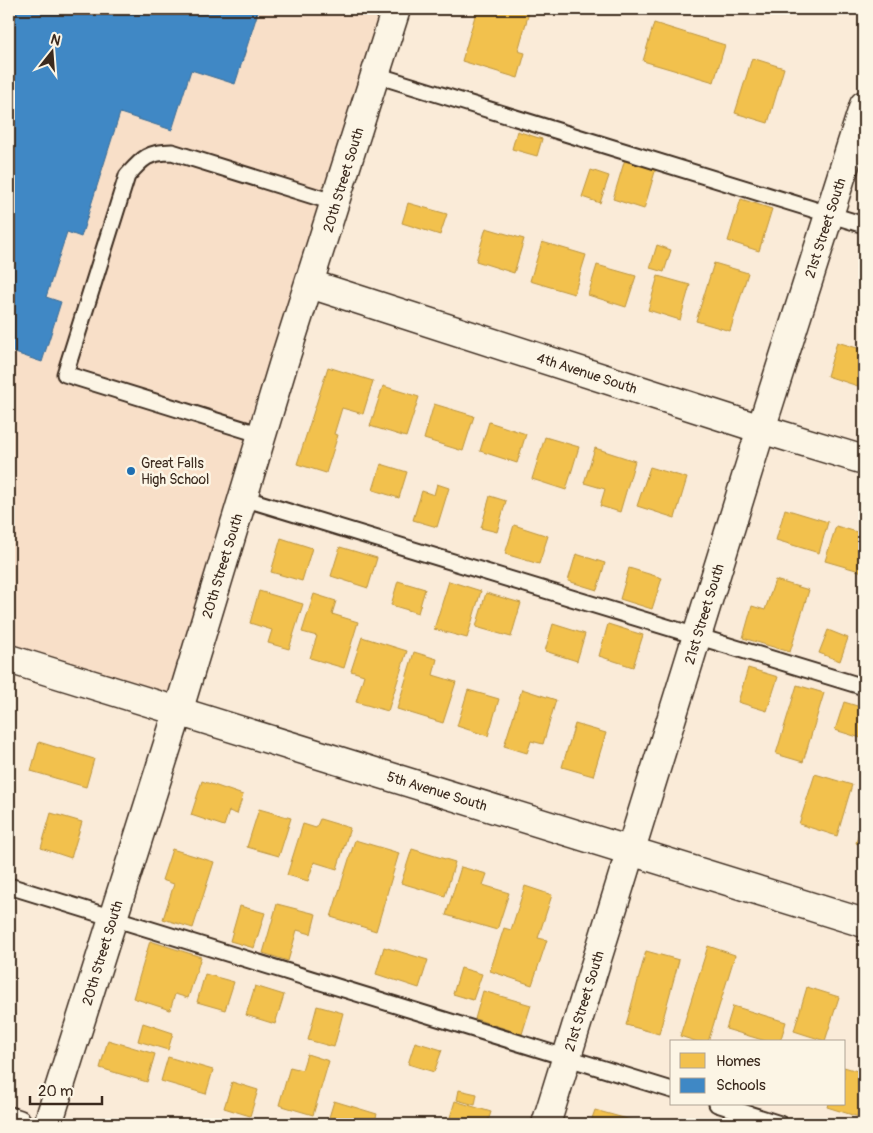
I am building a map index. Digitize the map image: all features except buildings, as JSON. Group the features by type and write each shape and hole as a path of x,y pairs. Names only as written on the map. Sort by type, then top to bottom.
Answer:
{"street":[{"name":"20th Street South","path":"48,1124 396,9"},
{"name":"21st Street South","path":"546,1124 761,428 864,105"},
{"name":"4th Avenue South","path":"310,284 864,460"},
{"name":"5th Avenue South","path":"9,659 864,923"},
{"path":"9,1121 18,1124"}],"lane":[{"path":"376,74 864,225"},
{"path":"262,435 65,374 127,176 142,158 157,152 172,152 336,203"},
{"path":"243,498 864,687"},
{"path":"9,886 567,1056 670,1089"},
{"path":"723,1106 780,1124"}],"shaded area":[{"name":"Great Falls High School","path":"9,9 396,9 178,712 9,659"}],"place":[{"name":"Great Falls High School","path":"131,471"}]}
